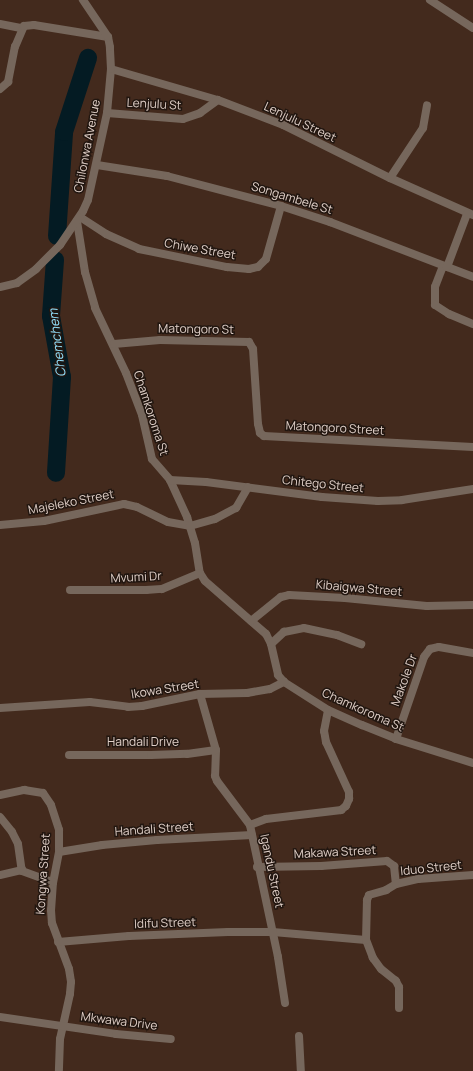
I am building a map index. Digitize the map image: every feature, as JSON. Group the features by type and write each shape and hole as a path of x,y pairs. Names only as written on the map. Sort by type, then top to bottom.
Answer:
{"street":[{"name":"Chilonwa Avenue","path":"0,287 17,283 36,269 60,245 78,219 88,200 97,165 107,113 111,69 108,37 83,0"},
{"path":"430,0 473,28"},
{"path":"0,24 21,28"},
{"path":"0,89 3,88 8,82 13,53 21,28 25,25 34,25 108,37"},
{"name":"Lenjulu Street","path":"111,69 218,100 283,125 390,178 470,214"},
{"name":"Lenjulu St","path":"107,113 183,119 200,113 218,100"},
{"path":"390,178 423,128 427,105"},
{"name":"Songambele St","path":"97,165 167,176 281,206 330,222 473,277"},
{"name":"Chiwe Street","path":"78,219 139,249 226,267 249,268 258,267 266,259 281,206"},
{"path":"470,214 435,287 435,305 449,314 473,324"},
{"name":"Chamkoroma St","path":"78,219 87,284 101,324 114,344 142,415 152,459 170,480 190,526 200,573 212,590 266,634 271,644 277,671 284,682 328,710 396,739 473,763"},
{"name":"Matongoro St","path":"114,344 160,340 249,342 253,349 254,370"},
{"name":"Matongoro Street","path":"254,370 258,424 260,433 264,436 473,447"},
{"name":"Chitego Street","path":"170,480 248,487 322,497 378,501 402,500 473,489"},
{"path":"190,526 215,519 236,508 248,487"},
{"name":"Majeleko Street","path":"0,525 44,521 124,504 144,509 168,522 190,526"},
{"name":"Mvumi Dr","path":"70,590 146,590 162,588 200,573"},
{"name":"Kibaigwa Street","path":"251,621 281,597 294,595 427,606 473,605"},
{"path":"271,644 284,632 304,628 337,635 362,644"},
{"name":"Makole Dr","path":"396,739 424,657 430,649 439,647 473,653"},
{"name":"Ikowa Street","path":"0,708 90,702 128,707 200,694 247,693 270,689 284,682"},
{"path":"200,694 216,750 215,776 219,786 250,826"},
{"name":"Igandu Street","path":"285,1003 250,826 266,818 341,810 346,806 349,799 349,792 326,742 324,731 328,710"},
{"name":"Handali Drive","path":"69,755 151,756 187,754 216,750"},
{"name":"Kongwa Street","path":"0,794 32,790 41,791 46,795 51,805 59,830 59,852 53,882 51,916 70,976 70,994 59,1053 59,1071"},
{"path":"0,817 12,832 18,844 22,870"},
{"name":"Handali Street","path":"59,852 102,845 157,840 252,835"},
{"name":"Makawa Street","path":"257,867 321,866 387,861 394,866 396,884"},
{"path":"0,875 22,870 35,877 53,882"},
{"name":"Iduo Street","path":"399,1008 399,987 396,981 381,969 373,958 366,940 367,900 369,895 386,890 396,884 418,879 473,875"},
{"path":"272,932 366,940"},
{"name":"Idifu Street","path":"58,942 130,936 272,932"},
{"name":"Mkwawa Drive","path":"0,1017 116,1034 171,1039"},
{"path":"299,1036 301,1071"}],"waterway":[{"path":"57,236 64,132 88,58"},
{"name":"Chemchem","path":"55,260 51,316 62,377 56,473"}]}
